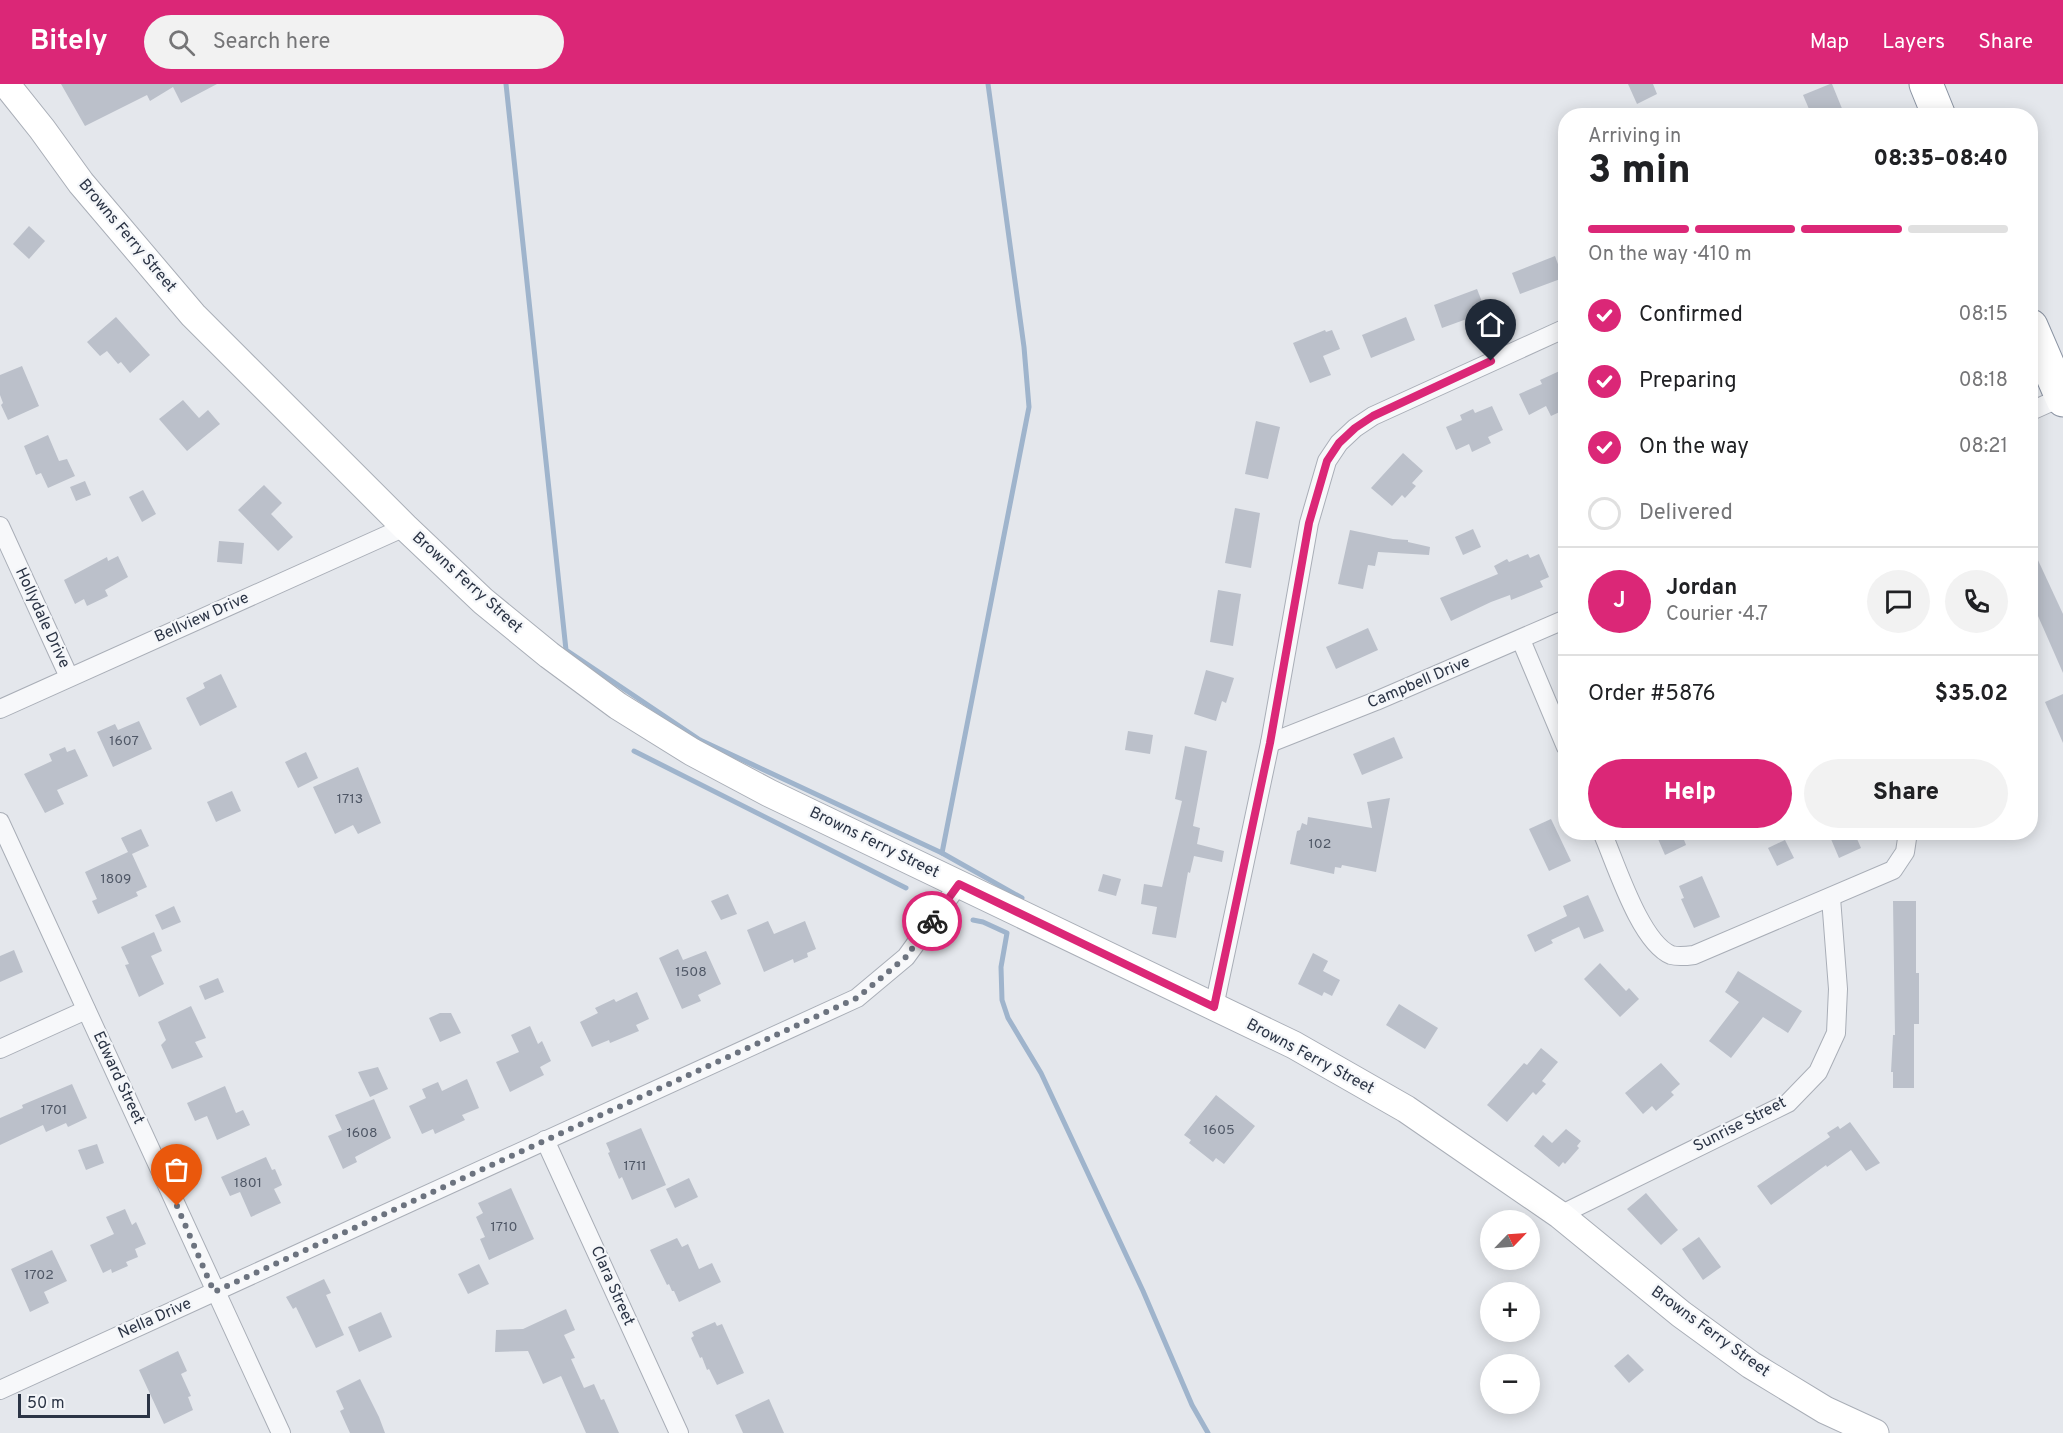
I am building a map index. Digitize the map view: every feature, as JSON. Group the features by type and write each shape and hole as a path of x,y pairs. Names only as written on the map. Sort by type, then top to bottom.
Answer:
{"highway":[{"path":"1926,84 1936,108"},
{"path":"2038,342 2062,399"}],"street":[{"name":"Browns Ferry Street","path":"6,84 81,183 193,315 405,528 483,601 549,655 618,706 692,752 769,793 1294,1045 1406,1109 1560,1215 1681,1314 1751,1365 1825,1410 1875,1433"},
{"path":"1214,1007 1270,743 1309,523 1327,461 1339,443 1373,416 1558,332"},
{"path":"2038,408 2062,399"},
{"name":"Hollydale Drive","path":"0,526 69,677"},
{"name":"Bellview Drive","path":"0,709 405,528"},
{"name":"Campbell Drive","path":"1270,743 1558,623"},
{"path":"1521,640 1558,728"},
{"name":"Edward Street","path":"0,822 187,1228 214,1292 281,1433"},
{"path":"1605,840 1642,926 1654,944 1673,956 1694,956 1893,870 1905,852 1907,840"},
{"name":"Nella Drive","path":"0,1390 857,998 906,957 959,884"},
{"name":"Sunrise Street","path":"1560,1215 1788,1102 1818,1072 1836,1033 1838,989 1832,898"},
{"path":"0,1049 86,1010"},
{"name":"Clara Street","path":"545,1140 679,1433"}],"building":[{"path":"61,84 217,84 181,103 173,87 150,101 147,95 85,126"},
{"path":"1628,84 1653,84 1657,94 1637,104"},
{"path":"1832,84 1842,108 1809,108 1803,95"},
{"path":"29,226 45,241 29,259 13,244"},
{"path":"1555,256 1558,264 1558,280 1520,294 1512,273"},
{"path":"1477,289 1486,312 1442,328 1434,305"},
{"path":"116,317 150,355 130,373 107,351 100,356 87,342"},
{"path":"1406,317 1415,340 1371,358 1362,335"},
{"path":"1325,330 1326,332 1332,330 1340,349 1323,356 1331,375 1310,383 1293,343"},
{"path":"22,366 39,406 8,420 1,405 3,403 0,395 0,375"},
{"path":"1558,372 1558,413 1551,416 1546,406 1529,415 1519,394 1542,384 1540,380"},
{"path":"183,400 199,418 208,410 220,424 187,451 159,419"},
{"path":"1492,406 1503,430 1488,437 1491,443 1472,452 1469,444 1456,450 1446,427 1462,420 1460,415 1473,409 1475,413"},
{"path":"1256,421 1280,427 1268,479 1245,474"},
{"path":"48,435 59,461 67,459 75,476 48,488 41,473 36,475 24,446"},
{"path":"1403,453 1423,471 1412,483 1416,486 1405,498 1402,495 1392,506 1371,488"},
{"path":"85,481 91,495 76,501 70,487"},
{"path":"264,485 282,503 271,514 293,537 278,551 238,510"},
{"path":"143,490 156,514 142,522 129,497"},
{"path":"1235,508 1260,513 1251,568 1225,563"},
{"path":"1473,529 1481,547 1463,555 1455,537"},
{"path":"1350,530 1408,540 1408,542 1430,547 1429,555 1378,552 1375,566 1368,565 1363,589 1338,584"},
{"path":"219,541 244,543 242,564 217,562"},
{"path":"1528,554 1530,558 1539,554 1549,577 1540,581 1543,587 1511,600 1510,595 1491,602 1451,621 1440,598 1498,574 1494,566 1507,559 1509,562"},
{"path":"118,556 128,577 105,590 108,596 87,606 84,599 75,604 64,580 107,557 108,561"},
{"path":"2038,560 2063,614 2063,673 2038,616"},
{"path":"1218,590 1241,594 1233,646 1210,642"},
{"path":"1368,628 1378,650 1336,669 1326,647"},
{"path":"1206,670 1234,678 1226,703 1222,701 1216,721 1194,714"},
{"path":"221,674 237,707 200,726 186,698 205,688 203,683"},
{"path":"2063,694 2063,743 2045,702"},
{"path":"139,721 152,749 113,767 97,732 115,724 118,730"},
{"path":"1128,731 1153,735 1150,754 1125,750"},
{"path":"1394,737 1403,758 1362,775 1353,754"},
{"path":"1185,746 1207,751 1193,826 1200,828 1197,844 1224,851 1222,862 1194,856 1190,873 1188,872 1176,938 1152,934 1157,907 1141,904 1144,884 1162,887 1182,801 1175,799"},
{"path":"65,747 67,752 75,749 88,776 57,790 64,804 45,813 24,774 52,761 49,754"},
{"path":"306,752 318,778 298,788 285,762"},
{"path":"358,767 381,823 358,834 353,825 335,834 313,787"},
{"path":"232,791 241,811 216,822 207,802"},
{"path":"1390,798 1376,872 1342,865 1341,868 1335,867 1334,874 1290,864 1297,831 1300,830 1302,823 1307,825 1308,817 1372,828 1367,802"},
{"path":"1551,819 1558,834 1558,840 1561,840 1571,861 1549,871 1529,829"},
{"path":"141,829 149,846 132,854 147,887 136,892 138,896 98,914 92,901 97,899 85,872 128,852 121,838"},
{"path":"1658,840 1684,840 1686,845 1665,855"},
{"path":"1785,840 1794,858 1777,866 1768,848"},
{"path":"1831,840 1858,840 1861,848 1839,858"},
{"path":"1103,874 1121,879 1116,896 1098,891"},
{"path":"1702,876 1720,917 1694,928 1681,899 1684,898 1679,886"},
{"path":"728,894 737,914 721,920 711,901"},
{"path":"1588,895 1604,931 1584,939 1579,927 1551,940 1553,943 1535,952 1527,935 1567,916 1563,906"},
{"path":"1893,901 1916,901 1919,1024 1914,1024 1914,1088 1893,1088 1893,1072 1891,1072 1893,1035 1895,1035"},
{"path":"174,906 181,922 162,930 155,915"},
{"path":"768,921 774,934 805,921 816,949 807,953 808,957 794,963 793,959 764,972 747,930"},
{"path":"154,932 162,951 151,956 164,984 139,997 125,965 129,964 121,947"},
{"path":"678,949 683,960 706,951 721,984 698,995 701,1001 682,1009 659,958"},
{"path":"14,950 23,972 0,982 0,956"},
{"path":"1313,953 1328,961 1323,971 1340,980 1332,996 1324,992 1322,996 1298,984"},
{"path":"1600,963 1626,991 1629,988 1639,999 1620,1017 1584,979"},
{"path":"1738,971 1802,1011 1788,1033 1763,1017 1731,1058 1709,1041 1739,1002 1725,992"},
{"path":"218,978 224,992 205,1000 199,986"},
{"path":"637,992 649,1019 636,1025 639,1031 610,1043 609,1040 592,1047 580,1022 598,1013 595,1008 614,999 616,1002"},
{"path":"1399,1004 1438,1028 1425,1049 1386,1025"},
{"path":"191,1006 206,1038 195,1042 203,1057 172,1069 161,1045 166,1040 158,1022"},
{"path":"440,1013 451,1013 461,1033 440,1042 429,1018"},
{"path":"530,1026 538,1044 542,1041 551,1061 540,1067 544,1075 510,1092 496,1062 519,1052 511,1035"},
{"path":"1541,1048 1558,1062 1542,1081 1546,1084 1536,1095 1533,1092 1507,1122 1487,1105 1524,1063 1527,1065"},
{"path":"1661,1063 1680,1084 1671,1092 1674,1095 1656,1111 1652,1106 1643,1114 1625,1093"},
{"path":"378,1067 388,1089 370,1097 358,1072"},
{"path":"467,1079 479,1108 462,1115 465,1120 435,1134 433,1129 422,1134 409,1106 426,1098 422,1089 438,1082 442,1091"},
{"path":"72,1084 87,1118 68,1127 66,1123 46,1132 43,1125 0,1145 0,1118 23,1108 22,1105"},
{"path":"225,1086 236,1113 243,1110 250,1125 217,1140 207,1116 195,1121 187,1103"},
{"path":"1216,1095 1255,1126 1224,1164 1216,1158 1213,1162 1189,1143 1191,1140 1184,1135"},
{"path":"374,1099 391,1138 355,1157 357,1162 343,1169 328,1136 342,1130 335,1115"},
{"path":"1850,1122 1880,1163 1866,1171 1851,1150 1827,1167 1826,1165 1771,1205 1757,1186 1830,1137 1827,1133 1838,1126 1840,1129"},
{"path":"641,1128 666,1185 632,1200 622,1177 619,1179 606,1143"},
{"path":"1566,1129 1581,1141 1577,1146 1579,1148 1565,1164 1563,1162 1559,1167 1534,1146 1543,1135 1552,1143"},
{"path":"97,1144 104,1163 86,1170 78,1150"},
{"path":"266,1157 272,1170 275,1169 282,1185 274,1189 281,1203 251,1217 240,1192 230,1196 221,1177"},
{"path":"689,1178 698,1197 675,1208 666,1189"},
{"path":"511,1188 534,1239 489,1260 480,1239 485,1237 476,1217 483,1213 478,1203"},
{"path":"1646,1193 1678,1230 1661,1245 1627,1209"},
{"path":"125,1209 132,1225 136,1222 146,1244 135,1249 138,1257 126,1262 128,1266 112,1273 111,1269 103,1273 90,1245 114,1234 106,1217"},
{"path":"1699,1237 1721,1267 1703,1280 1682,1249"},
{"path":"677,1238 682,1247 688,1244 699,1269 712,1263 721,1282 679,1302 674,1291 669,1284 667,1285 650,1250"},
{"path":"52,1250 67,1281 44,1292 49,1303 30,1312 11,1269"},
{"path":"479,1264 489,1284 468,1294 458,1274"},
{"path":"324,1279 331,1293 326,1295 344,1335 316,1348 296,1307 293,1309 286,1297"},
{"path":"566,1309 575,1330 564,1335 575,1358 571,1359 584,1388 594,1384 601,1400 604,1399 619,1433 586,1433 561,1376 543,1384 528,1351 495,1352 496,1330 523,1329"},
{"path":"381,1312 392,1337 359,1352 348,1327"},
{"path":"715,1322 717,1326 722,1324 744,1373 717,1385 702,1357 700,1358 691,1338 694,1336 692,1332"},
{"path":"178,1351 187,1371 181,1374 191,1396 188,1397 193,1410 164,1424 139,1370"},
{"path":"1628,1354 1644,1370 1629,1383 1614,1366"},
{"path":"360,1379 385,1433 350,1433 340,1411 344,1409 336,1391"},
{"path":"769,1399 784,1433 743,1433 735,1415"}],"waterway":[{"path":"506,84 566,650 700,740 942,853"},
{"path":"988,84 1024,347 1029,407 942,853 1022,898"},
{"path":"634,751 906,888"},
{"path":"973,920 1007,933 1001,967 1002,1000 1008,1018 1041,1073 1143,1291 1192,1405 1208,1433"}],"way so far":[{"path":"177,1206 214,1292 857,998 906,957 932,921"}],"route":[{"path":"932,921 959,884 1214,1007 1270,743 1309,523 1327,461 1339,443 1373,416 1491,361"}]}
